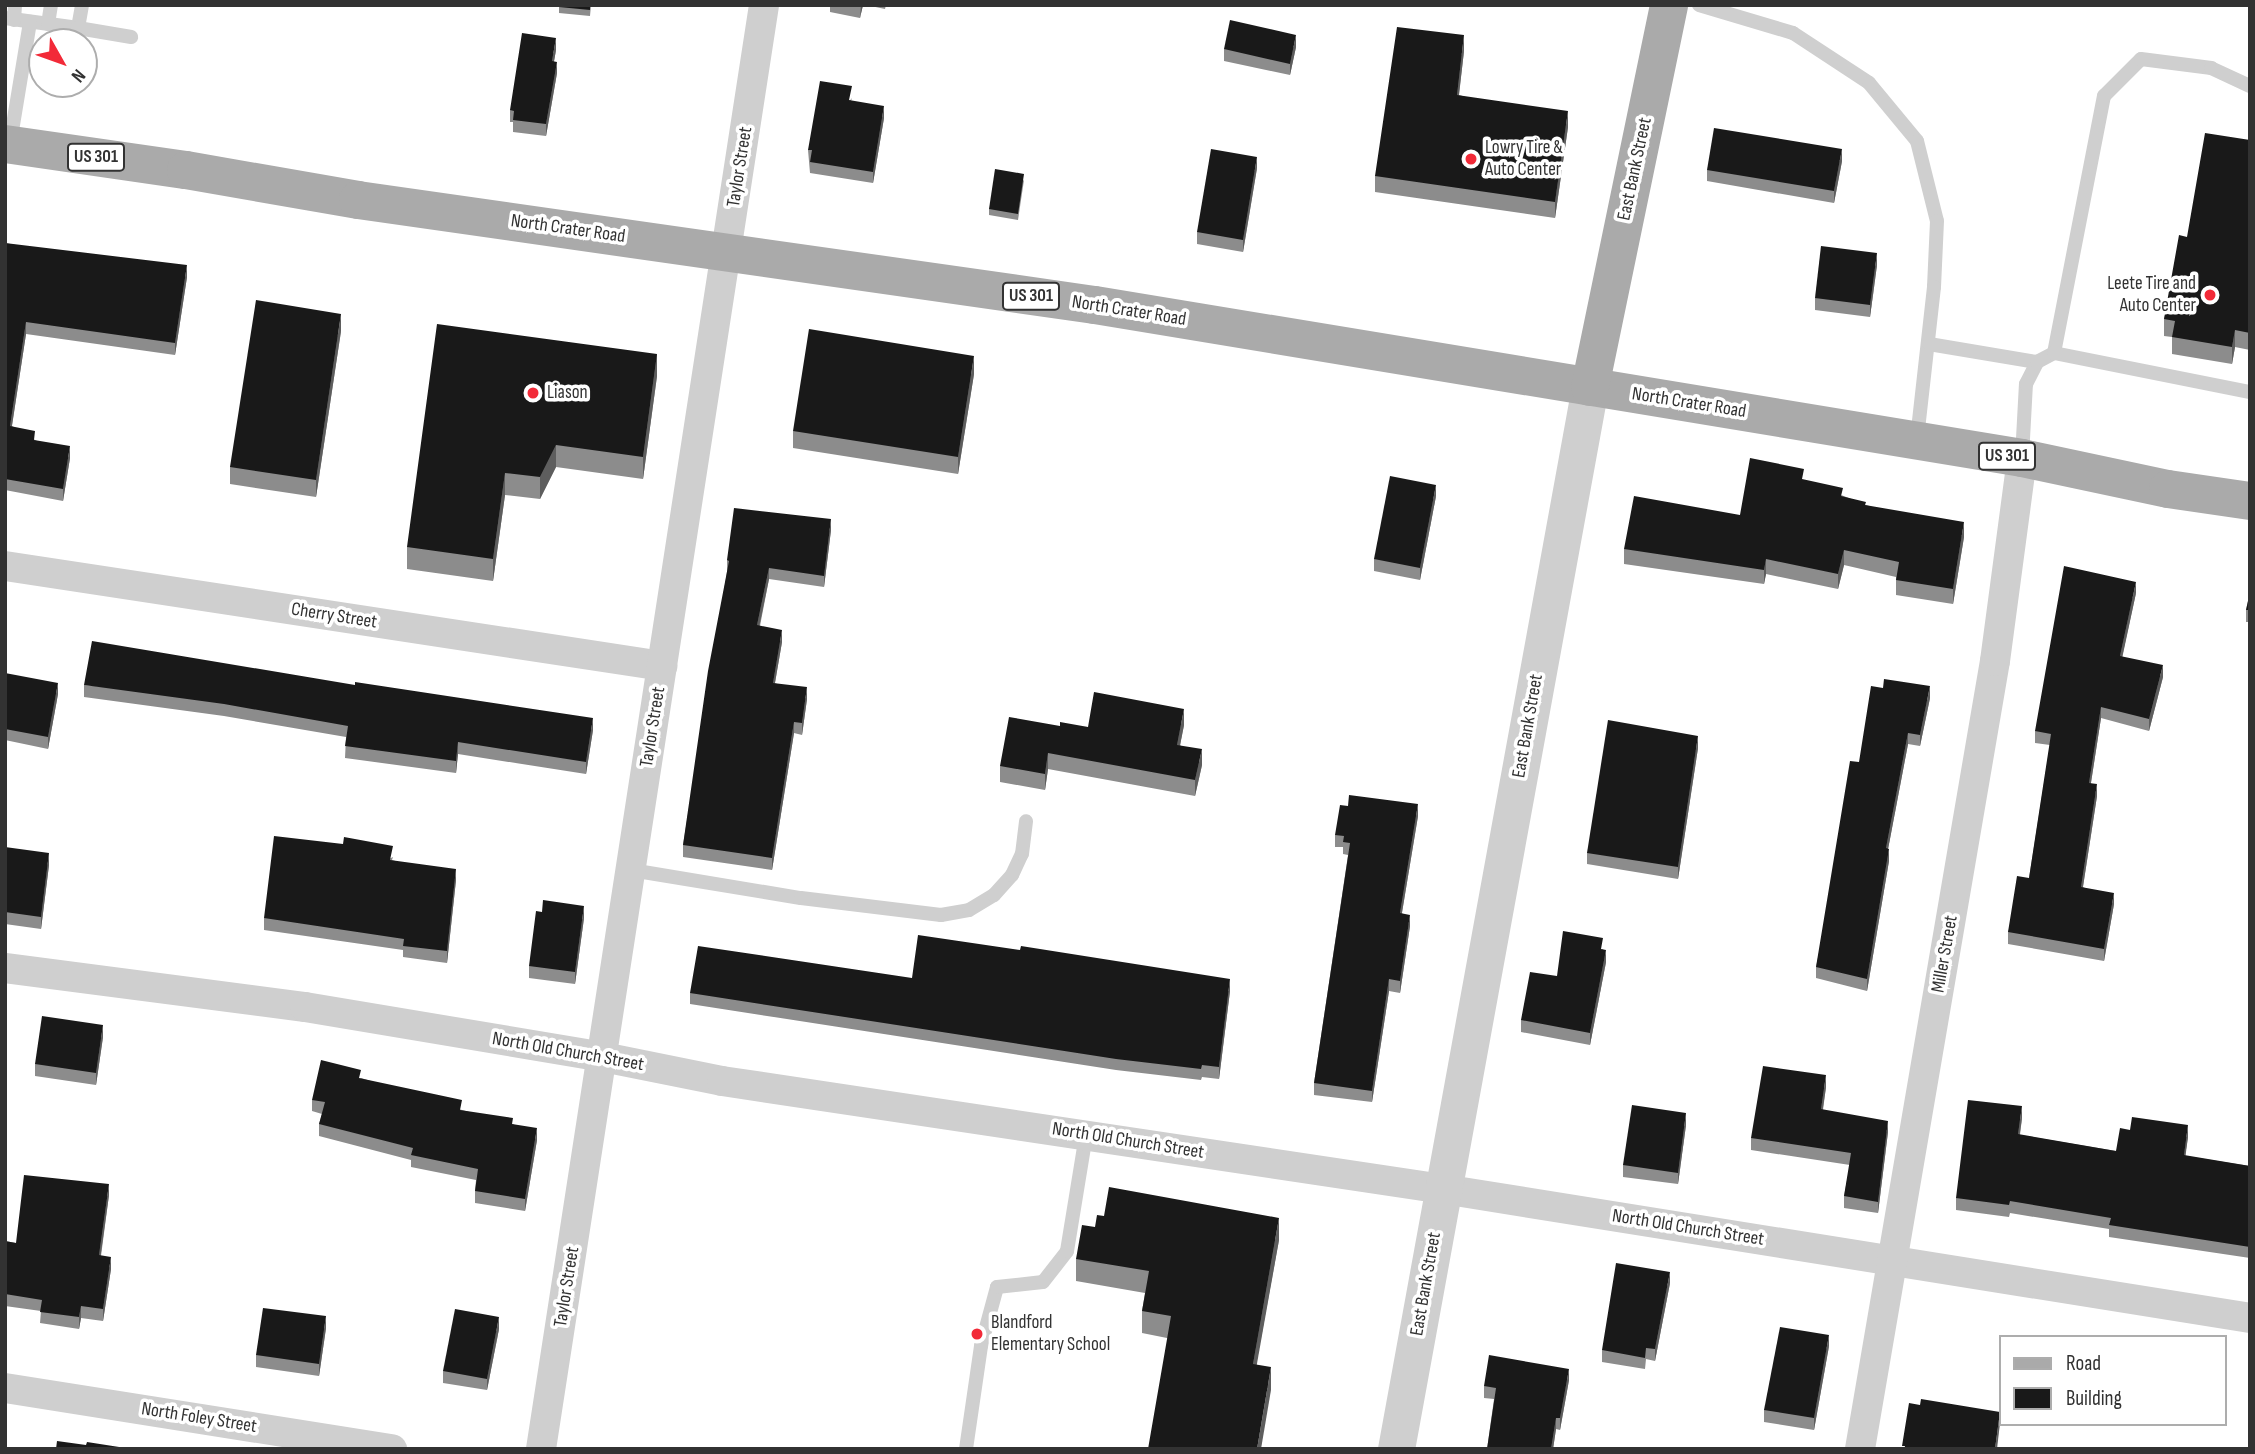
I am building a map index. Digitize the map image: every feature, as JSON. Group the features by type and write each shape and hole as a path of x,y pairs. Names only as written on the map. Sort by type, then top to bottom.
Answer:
{"main road":[{"name":"East Bank Street","path":"1590,387 1668,5"},
{"name":"North Crater Road","path":"7,144 186,170 358,200 1095,305 2022,458 2168,488 2250,501"}],"street":[{"name":"Taylor Street","path":"541,1449 728,252 764,5"},
{"name":"East Bank Street","path":"1396,1449 1590,387"},
{"name":"Miller Street","path":"1860,1449 1995,661 2022,458"},
{"name":"Cherry Street","path":"5,566 662,666"},
{"name":"North Old Church Street","path":"5,968 305,1007 603,1057 722,1081 1443,1189 2250,1318"},
{"name":"North Foley Street","path":"5,1388 392,1449"}],"lane":[{"path":"48,24 51,5"},
{"path":"11,14 30,22 78,28 82,5"},
{"path":"1699,5 1793,33 1868,83 1917,141 1937,220 1928,344 1916,441"},
{"path":"7,144 30,22"},
{"path":"98,31 131,37"},
{"path":"2054,353 2104,96 2141,59 2211,68 2250,86"},
{"path":"1928,344 2037,362"},
{"path":"2022,458 2026,384 2037,362 2054,353 2250,392"},
{"path":"631,870 801,898 942,915 969,909 993,895 1013,875 1022,854 1026,821"},
{"path":"966,1449 981,1346 997,1287 1044,1282 1067,1251 1086,1135"}],"building":[{"path":"590,5 590,10 559,7"},
{"path":"1230,20 1296,35 1290,64 1224,49"},
{"name":"Lowry Tire & Auto Center","path":"1397,27 1464,35 1457,95 1568,111 1555,202 1375,176"},
{"path":"522,33 556,38 552,61 557,62 546,124 513,120 514,111 510,110"},
{"path":"820,81 852,86 849,100 884,106 873,172 810,162 812,150 808,150"},
{"path":"1714,128 1842,149 1834,191 1707,170"},
{"name":"Leete Tire and Auto Center","path":"2205,133 2250,140 2250,333 2235,330 2232,347 2172,337 2175,321 2164,319 2179,235 2187,237"},
{"path":"1211,149 1257,157 1243,240 1197,232"},
{"path":"995,169 1024,174 1018,214 989,209"},
{"path":"5,243 187,265 175,343 26,322 10,426 35,431 34,440 70,446 63,489 5,479"},
{"path":"1821,246 1877,253 1870,305 1815,298"},
{"path":"256,300 341,314 316,480 230,467"},
{"path":"437,324 657,354 643,457 556,445 540,477 505,473 493,559 407,547"},
{"path":"809,329 974,356 958,457 793,431"},
{"path":"1750,458 1804,469 1802,479 1843,488 1841,496 1866,502 1865,505 1964,522 1953,589 1896,580 1899,562 1844,550 1838,574 1766,559 1764,570 1624,549 1634,496 1740,515"},
{"path":"1390,476 1436,485 1420,568 1374,559"},
{"path":"734,508 831,519 824,576 769,568 757,625 782,630 773,683 807,687 802,723 794,722 772,858 683,845 708,671 729,561"},
{"path":"2064,566 2136,582 2120,656 2163,665 2149,719 2101,707 2089,783 2097,784 2081,887 2114,893 2104,949 2008,932 2017,876 2029,878 2051,734 2035,731"},
{"path":"2250,592 2250,610 2246,610"},
{"path":"92,641 355,685 355,682 593,718 586,762 458,742 456,761 345,746 348,726 224,704 84,685"},
{"path":"5,673 58,683 48,737 5,729"},
{"path":"1884,679 1930,686 1920,735 1908,733 1886,848 1889,849 1867,979 1816,967 1850,761 1859,762 1871,686 1883,688"},
{"path":"1094,692 1184,709 1177,745 1202,749 1195,780 1048,753 1045,774 1000,766 1009,717 1060,726 1060,722 1088,727"},
{"path":"1608,720 1698,736 1678,867 1587,853"},
{"path":"1349,795 1418,804 1400,913 1410,915 1400,981 1389,979 1372,1091 1314,1083 1350,843 1343,842 1344,836 1335,835 1340,805 1348,806"},
{"path":"274,836 343,844 344,837 393,846 390,860 456,869 447,951 403,946 404,939 264,918"},
{"path":"5,847 49,853 41,917 5,912"},
{"path":"543,900 584,906 575,972 529,966 536,911 542,912"},
{"path":"1563,931 1603,938 1601,949 1606,950 1590,1033 1521,1020 1530,972 1557,976"},
{"path":"918,935 1020,950 1021,946 1230,979 1219,1067 1202,1065 1201,1069 1116,1059 690,993 698,946 912,978"},
{"path":"42,1016 103,1025 96,1073 35,1064"},
{"path":"321,1060 361,1070 359,1078 462,1100 460,1110 513,1118 512,1124 537,1128 525,1199 475,1191 478,1169 411,1155 413,1148 319,1124 325,1102 312,1100"},
{"path":"1763,1066 1826,1075 1821,1109 1888,1121 1878,1202 1844,1196 1851,1153 1751,1138"},
{"path":"1968,1100 2022,1106 2018,1134 2116,1151 2120,1128 2130,1130 2132,1117 2188,1125 2184,1155 2250,1166 2250,1247 2109,1225 2111,1218 2010,1201 2009,1205 1956,1198"},
{"path":"1632,1105 1686,1113 1678,1173 1623,1165"},
{"path":"24,1175 109,1184 99,1255 111,1257 103,1309 81,1306 79,1317 40,1312 42,1300 5,1294 5,1241 16,1243"},
{"path":"1109,1187 1279,1218 1253,1364 1271,1367 1257,1449 1148,1449 1171,1316 1142,1311 1149,1271 1076,1259 1082,1225 1095,1227 1097,1215 1104,1216"},
{"path":"1616,1263 1670,1272 1655,1349 1646,1348 1645,1358 1602,1350"},
{"path":"263,1308 326,1316 319,1364 256,1355"},
{"path":"455,1309 499,1317 487,1379 443,1371"},
{"path":"1780,1327 1829,1335 1814,1418 1764,1410"},
{"path":"1489,1355 1569,1369 1551,1449 1487,1449 1496,1388 1484,1386"},
{"path":"1921,1399 2000,1412 1995,1449 1904,1449 1905,1446 1902,1446 1909,1403 1920,1405"},
{"path":"57,1441 86,1445 87,1442 132,1449 56,1449"}],"place":[{"name":"Lowry Tire & Auto Center","path":"1471,159"},
{"name":"Leete Tire and Auto Center","path":"2210,295"},
{"name":"Liason","path":"533,393"},
{"name":"Blandford Elementary School","path":"977,1334"}]}
